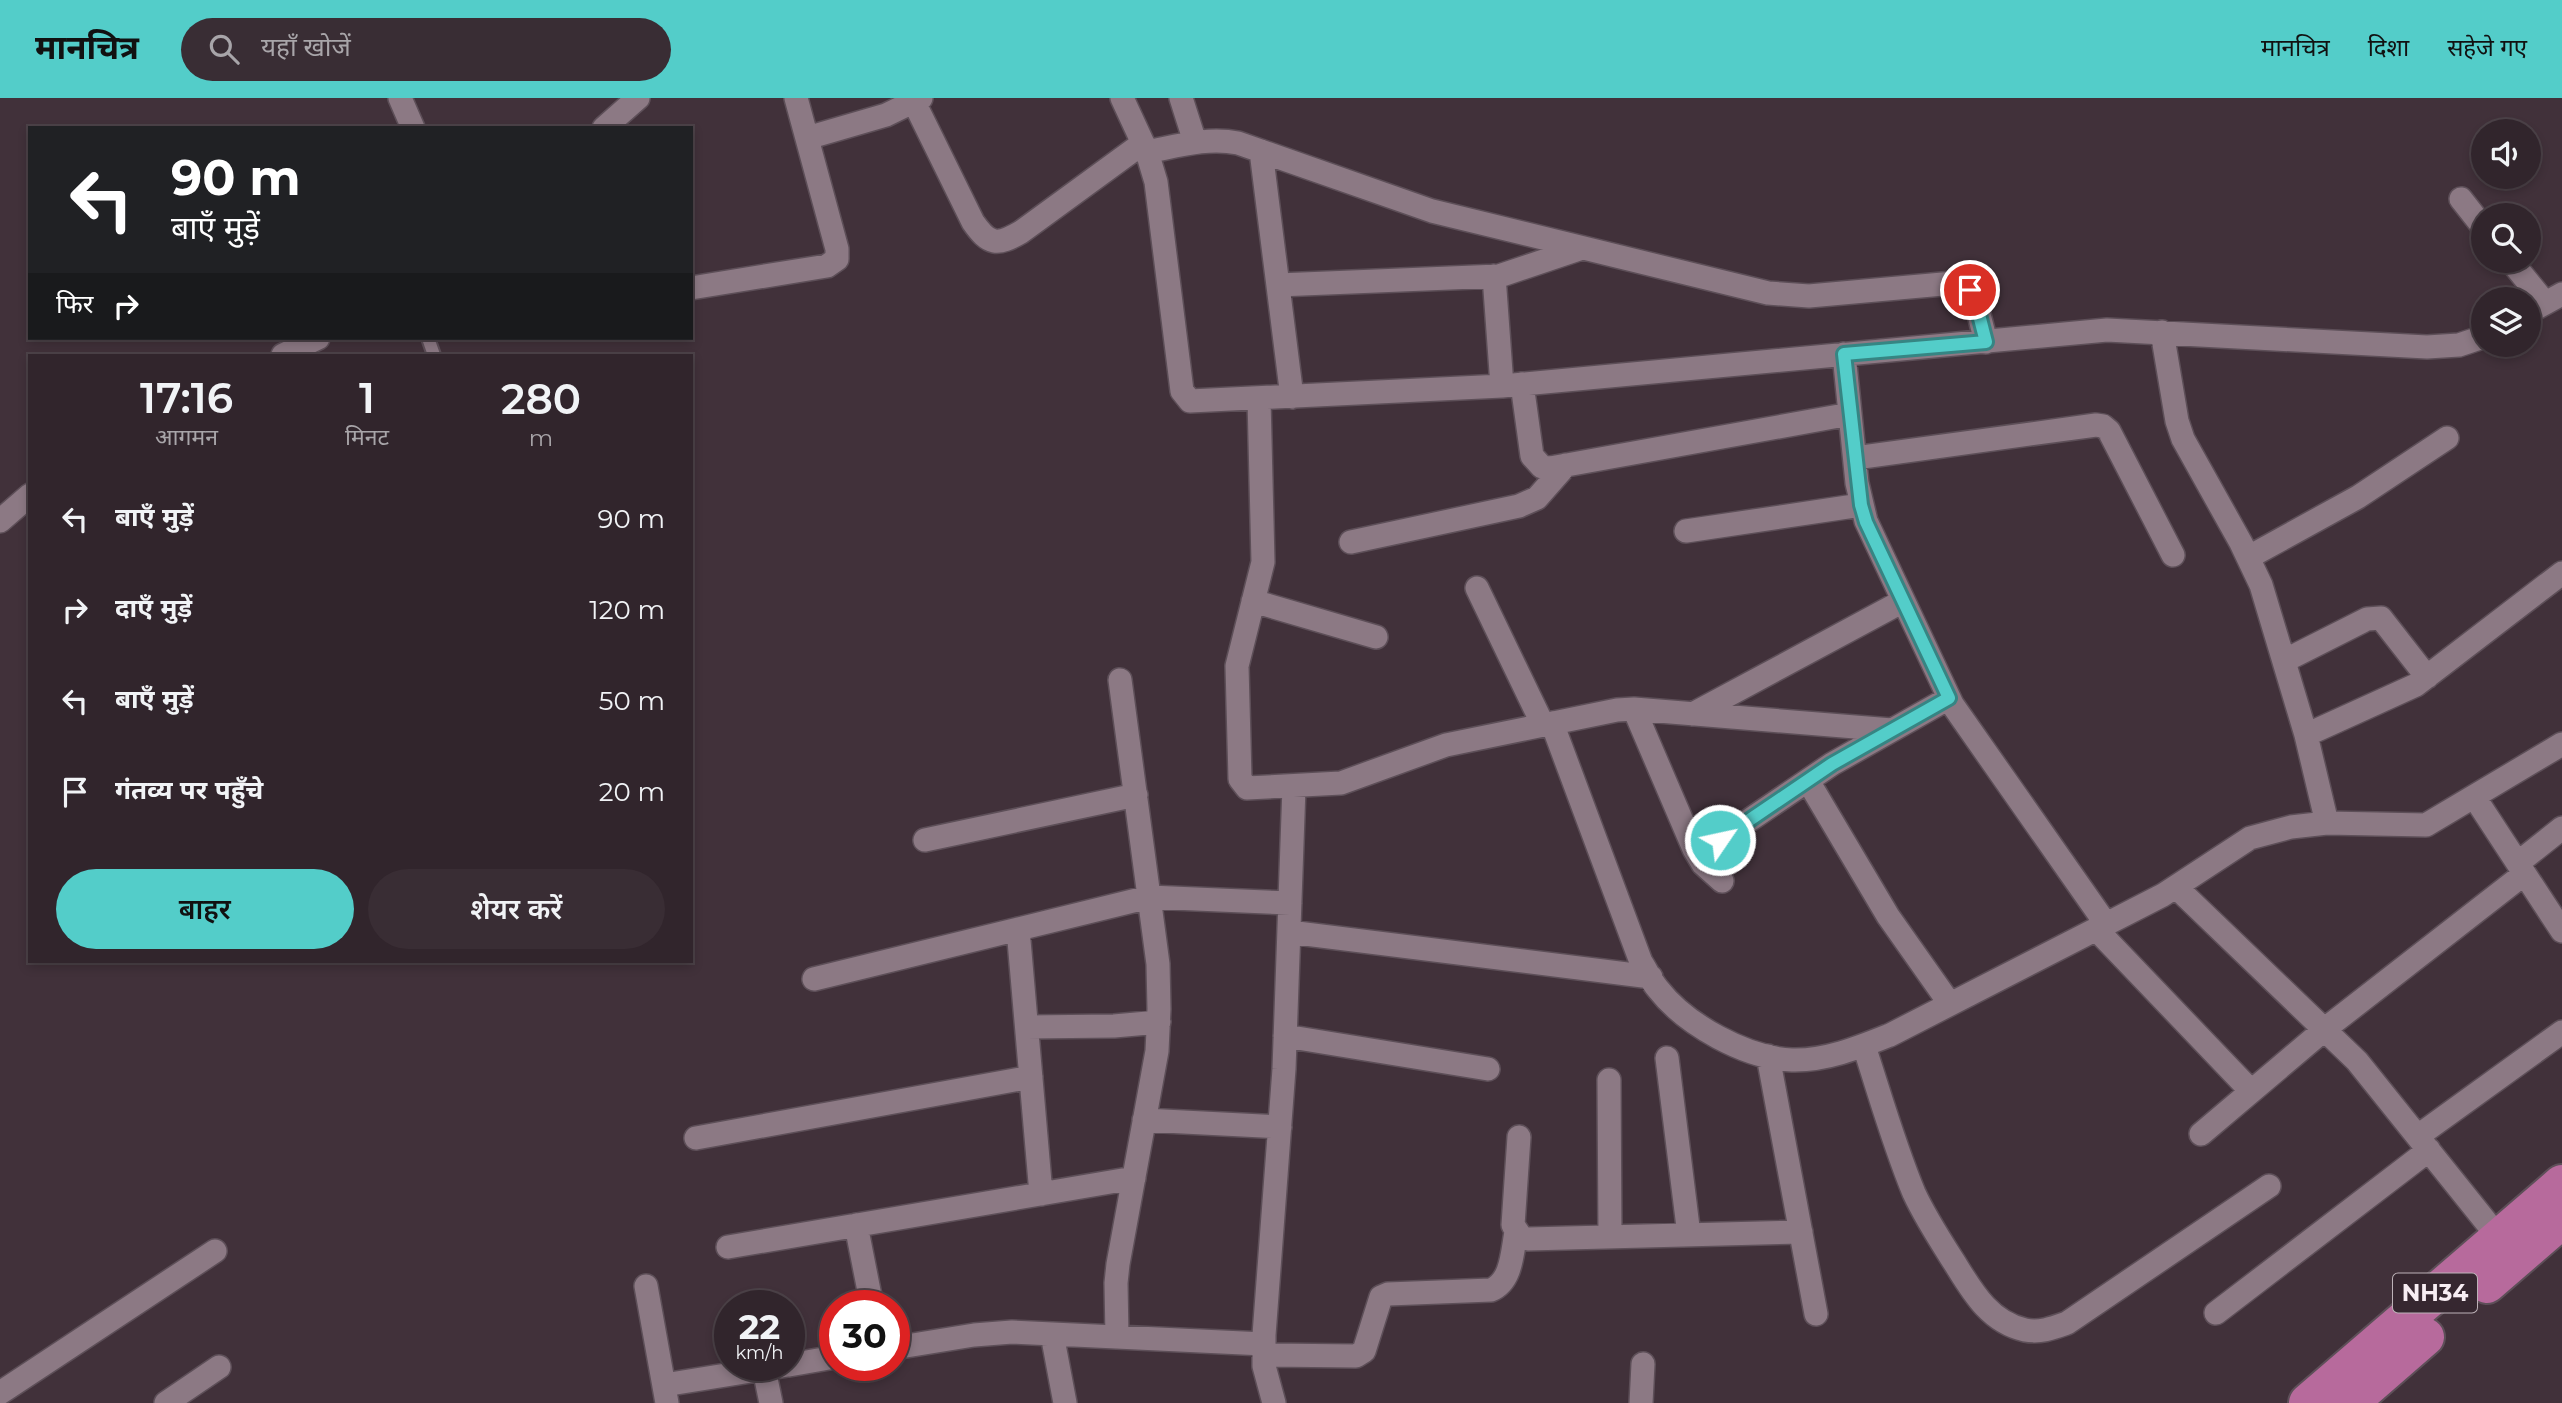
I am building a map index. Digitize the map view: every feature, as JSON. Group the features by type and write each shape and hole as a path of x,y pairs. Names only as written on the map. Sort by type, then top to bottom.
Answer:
{"highway":[{"name":"NH34","path":"2308,1403 2562,1184"},
{"name":"NH34","path":"2349,1403 2562,1219"}],"street":[{"path":"400,98 412,126"},
{"path":"610,126 638,98"},
{"path":"693,288 827,266 836,259 837,249 796,98"},
{"path":"1122,98 1145,147 1156,182 1182,391 1185,398 1196,402 1512,385 2108,330 2427,347 2459,345 2471,341"},
{"path":"1181,98 1195,142"},
{"path":"807,138 886,115 918,100 973,222 981,234 993,242 1006,240 1021,232 1145,147 1222,140 1432,211 1787,295 1809,296 1954,283 1964,285 1975,299 1986,342"},
{"path":"1261,151 1292,397"},
{"path":"2461,199 2471,212"},
{"path":"1278,285 1494,276 1508,274 1582,248"},
{"path":"2521,273 2545,303"},
{"path":"1494,276 1512,385 1532,456 1542,467 1850,414"},
{"path":"2162,332 2177,421 2183,439 2249,557 2261,585 2306,735 2327,823"},
{"path":"286,354 314,340"},
{"path":"1844,354 1861,505 1866,522 1949,698 2101,926 2251,1091"},
{"path":"1259,399 1263,562 1237,666 1240,779 1247,788 1254,790 1341,783 1446,745 1617,710 1634,709 1892,730"},
{"path":"1855,458 2103,426 2109,431 2173,555"},
{"path":"2249,557 2358,497 2447,438"},
{"path":"1351,542 1519,506 1537,498 1566,465"},
{"path":"0,521 28,497"},
{"path":"1686,531 1861,505"},
{"path":"2306,735 2394,697 2427,677 2562,573"},
{"path":"1477,588 1548,724 1642,962 1658,989 1685,1015 1713,1035 1768,1056 1792,1060 1864,1046 1890,1035 2176,887 2250,838 2270,831 2327,823 2426,825 2562,744"},
{"path":"1253,601 1376,636"},
{"path":"1692,714 1903,601"},
{"path":"2284,661 2367,618 2381,618 2427,677"},
{"path":"1117,1337 1116,1283 1157,1051 1158,1022 1158,964 1120,680"},
{"path":"1698,855 1832,764 1949,698"},
{"path":"1634,709 1698,855 1703,864 1722,881"},
{"path":"1808,781 1888,916 1950,1004"},
{"path":"1255,1403 1265,1358 1280,1128 1294,787"},
{"path":"925,840 1136,795"},
{"path":"2475,798 2562,931"},
{"path":"2201,1134 2521,868 2562,828"},
{"path":"2176,887 2325,1029 2373,1080 2499,1238"},
{"path":"814,979 1149,897 1290,903"},
{"path":"1018,929 1041,1194"},
{"path":"1289,932 1651,977"},
{"path":"1027,1027 1114,1026 1158,1022"},
{"path":"2216,1313 2562,1032"},
{"path":"1285,1036 1488,1069"},
{"path":"1864,1046 1905,1169 1925,1215 1975,1296 1988,1311 2027,1331 2048,1330 2067,1323 2269,1186"},
{"path":"1768,1056 1816,1314"},
{"path":"1667,1058 1689,1235"},
{"path":"696,1138 1031,1077"},
{"path":"1609,1080 1610,1237"},
{"path":"1144,1120 1280,1128"},
{"path":"1519,1137 1513,1225 1521,1237 1528,1239 1801,1232"},
{"path":"728,1247 1134,1178"},
{"path":"856,1225 869,1290"},
{"path":"910,1345 994,1332 1117,1337 1265,1358 1356,1356 1364,1351 1381,1297 1388,1294 1491,1290 1500,1286 1506,1277 1516,1232"},
{"path":"0,1393 215,1251"},
{"path":"646,1286 665,1394 716,1381"},
{"path":"1052,1334 1065,1403"},
{"path":"1265,1358 1274,1403"},
{"path":"1641,1403 1643,1364"},
{"path":"166,1403 219,1367"},
{"path":"766,1381 771,1403"}],"route":[{"path":"1720,840 1832,764 1949,698 1866,522 1857,484 1844,354 1986,342 1975,299 1970,290"}]}
